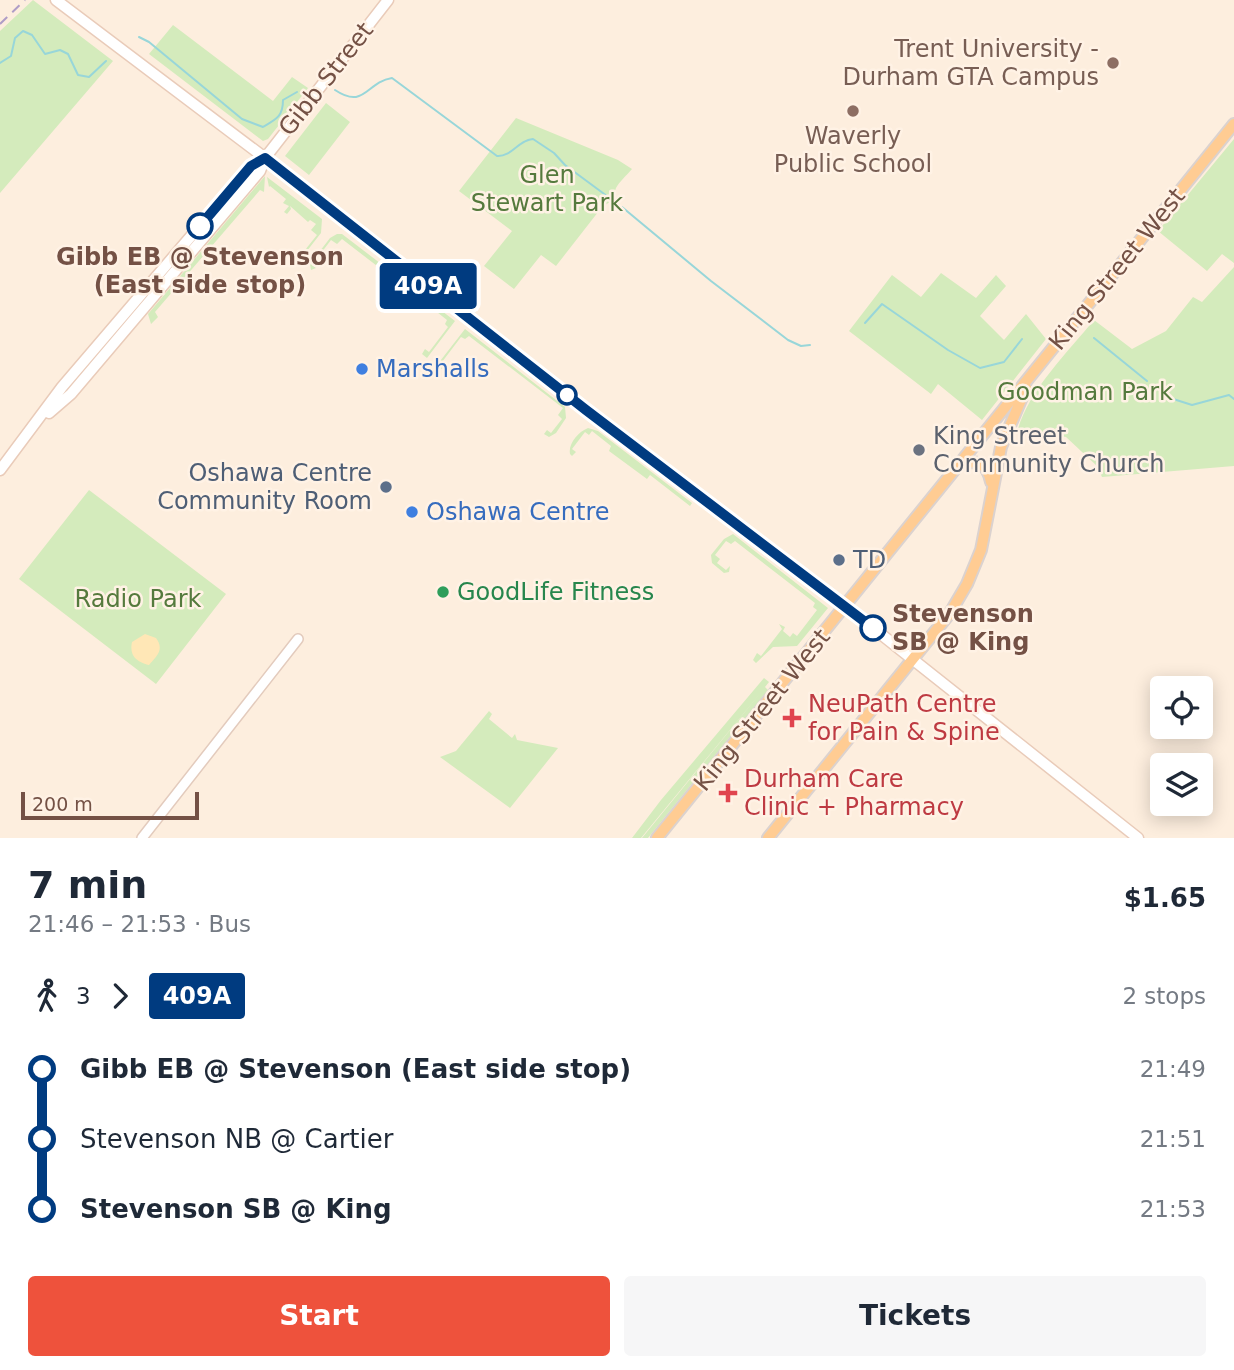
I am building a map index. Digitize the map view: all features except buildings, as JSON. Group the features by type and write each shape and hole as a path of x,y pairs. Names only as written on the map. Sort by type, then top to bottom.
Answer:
{"main road":[{"name":"Gibb Street","path":"0,470 33,427 71,394 260,171 265,158 388,0"},
{"path":"57,1 265,158 586,410 845,606 1138,838"},
{"name":"King Street West","path":"657,838 1234,124"},
{"path":"768,838 914,660 950,613 967,584 981,550 1001,447 1034,372"},
{"path":"958,464 973,460 981,463 989,471 993,489"}],"street":[{"path":"142,838 298,639"}],"green space":[{"path":"33,0 113,61 0,193 0,31"},
{"path":"173,25 273,101 292,77 308,88 268,139 263,141 149,54"},
{"path":"326,103 350,122 309,175 285,156"},
{"name":"Glen Stewart Park","path":"516,118 618,160 632,169 617,186 610,201 602,207 556,266 541,255 514,289 484,266 512,231 459,191"},
{"path":"1234,139 1234,263 1222,254 1207,271 1158,231"},
{"path":"265,176 264,192 260,190 155,312 158,317 151,324 148,314"},
{"path":"267,177 322,219 321,233 303,256 301,255 317,235 311,230 316,224 310,220 308,222 290,206 287,214 284,212 289,206 283,203 286,199 269,187"},
{"path":"342,234 423,296 420,299 342,239 337,244 331,240 312,265 316,268 311,270 310,264 330,238"},
{"name":"Goodman Park","path":"1234,267 1234,466 1102,477 1097,466 1066,437 1018,429 1023,414 1040,386 1094,320 1132,349 1166,331 1193,297 1202,302"},
{"path":"941,273 976,298 996,275 1006,286 980,316 1004,340 1026,314 1046,339 982,420 938,384 931,394 849,331 892,275 921,297"},
{"path":"425,298 455,321 427,358 422,354 425,349 429,352 448,327 445,324 447,320 423,301"},
{"path":"465,329 565,407 566,418 556,433 549,437 544,434 547,430 551,433 562,419 558,415 563,408 469,336 465,339 461,337 442,362 446,365 442,369 437,365"},
{"path":"588,428 598,431 692,503 690,506 650,475 647,479 609,451 611,446 592,431 589,435 585,432 572,449 576,452 572,456 570,450 572,442"},
{"name":"Radio Park","path":"89,490 226,594 156,684 19,579"},
{"path":"733,534 828,608 797,646 773,647 756,663 753,660 757,653 761,656 782,629 779,624 785,627 783,631 790,637 793,633 797,636 817,610 813,607 815,603 735,541 731,544 726,541 715,555 720,559 717,563 726,570 730,566 729,572 724,573 712,563 711,555 724,539"},
{"path":"764,678 769,682 765,687 768,690 648,838 642,838 762,691 641,838 632,838 661,800"},
{"path":"489,711 492,714 489,719 512,738 515,734 517,740 558,748 510,808 440,757 456,751"}],"sand":[{"path":"145,634 156,638 160,646 149,665 138,660 132,651 132,642"}],"waterway":[{"path":"0,63 11,56 15,38 23,31 32,35 45,54 60,50 68,54 78,75 89,77 106,61"},
{"path":"139,37 149,42 242,119 263,127 278,116 283,100 297,92"},
{"path":"335,90 345,95 359,96 383,80 392,78 497,156 507,154 523,142 533,139 611,199"},
{"path":"622,207 711,281 788,340 801,346 810,345"},
{"path":"865,323 882,304 948,350 980,368 1004,362 1022,339"},
{"path":"1094,338 1147,381"},
{"path":"1167,397 1192,405 1229,395 1234,399"}],"railway":[{"path":"0,24 25,0"}],"bus line":[{"name":"409A","path":"200,226 251,166 265,158 586,410 873,628"}],"place":[{"name":"Trent University - Durham GTA Campus","path":"1113,63"},
{"name":"Waverly Public School","path":"853,111"},
{"name":"Gibb EB @ Stevenson (East side stop)","path":"200,226"},
{"name":"Marshalls","path":"362,369"},
{"name":"King Street Community Church","path":"919,450"},
{"name":"Oshawa Centre Community Room","path":"386,487"},
{"name":"Oshawa Centre","path":"412,512"},
{"name":"TD","path":"839,560"},
{"name":"GoodLife Fitness","path":"443,592"},
{"name":"Stevenson SB @ King","path":"873,628"},
{"name":"NeuPath Centre for Pain & Spine","path":"792,718"},
{"name":"Durham Care Clinic + Pharmacy","path":"728,793"}]}
